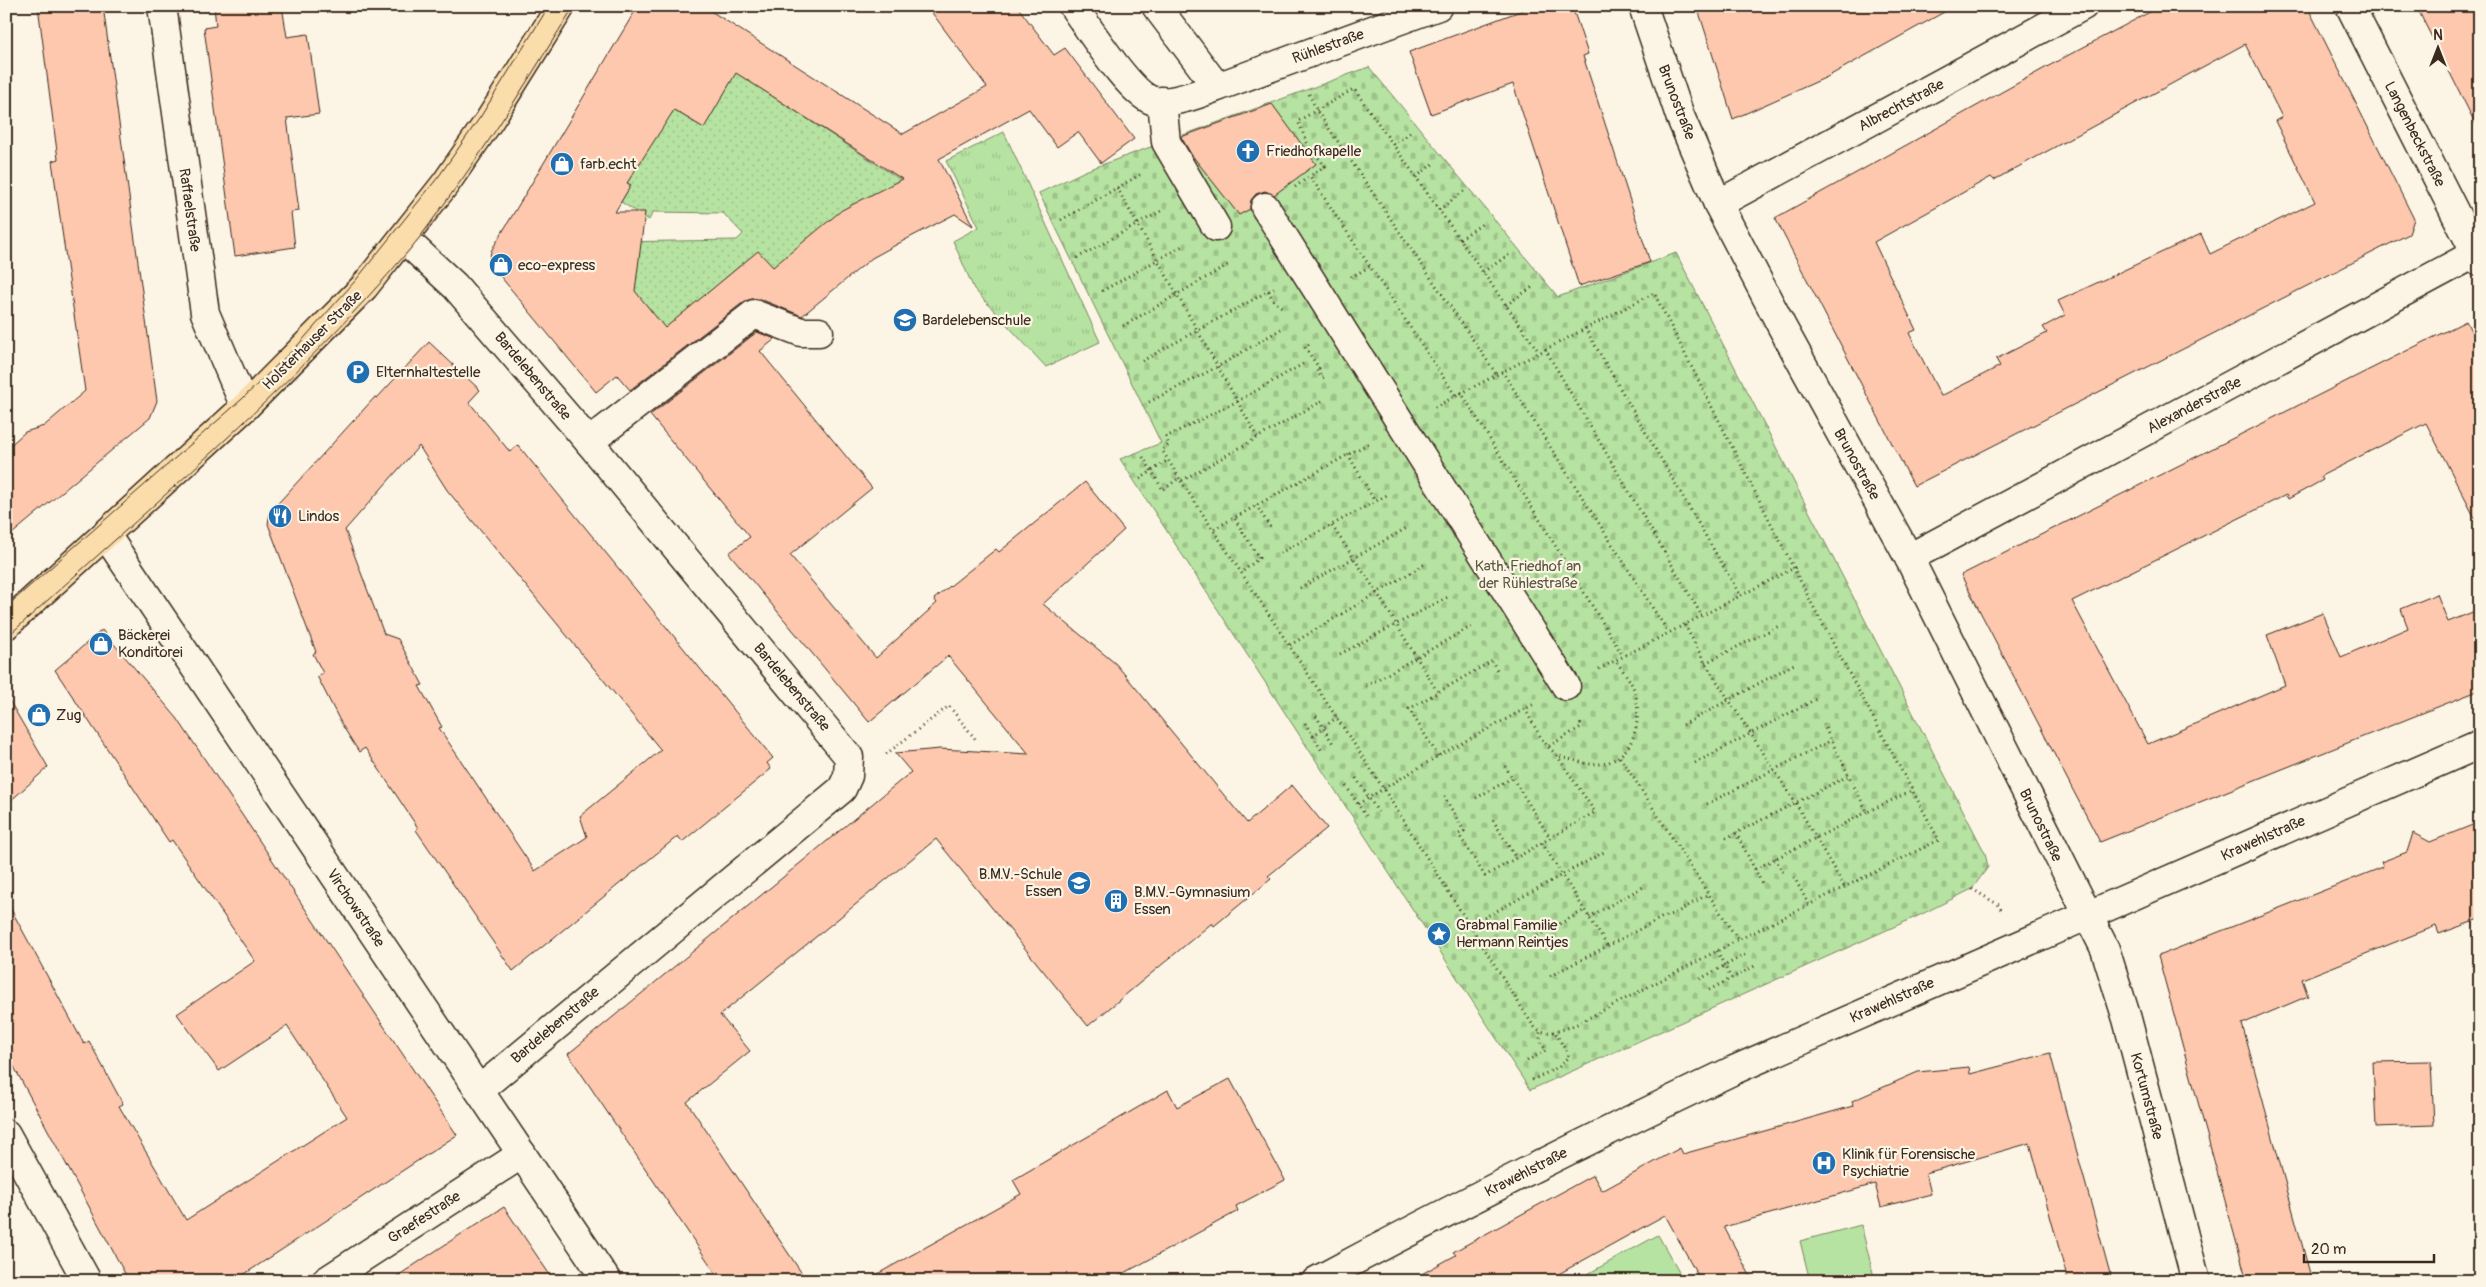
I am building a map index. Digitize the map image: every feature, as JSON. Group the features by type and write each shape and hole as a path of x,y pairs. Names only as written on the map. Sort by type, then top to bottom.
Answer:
{"main road":[{"name":"Holsterhauser Straße","path":"6,625 245,407 344,308 375,274 446,183 489,121 561,6"}],"street":[{"name":"Raffaelstraße","path":"162,6 205,313 245,407"},
{"name":"Rühlestraße","path":"1073,6 1133,88 1154,101 1184,99 1438,6"},
{"path":"1156,6 1217,87"},
{"name":"Brunostraße","path":"1643,6 1680,116 1718,204 1782,327 1909,558 2087,916"},
{"name":"Albrechtstraße","path":"1718,204 2083,6"},
{"name":"Langenbeckstraße","path":"2350,6 2478,255"},
{"path":"1162,100 1166,142 1216,227"},
{"path":"1265,207 1566,686"},
{"name":"Bardelebenstraße","path":"403,238 456,286 589,442 849,757 848,776 842,789 479,1090"},
{"name":"Alexanderstraße","path":"1909,558 2478,255"},
{"path":"589,442 754,314 801,332 819,332"},
{"name":"Virchowstraße","path":"106,534 608,1281"},
{"name":"Krawehlstraße","path":"1316,1281 1408,1231 1634,1117 1734,1070 2480,744"},
{"name":"Kortumstraße","path":"2087,916 2105,949 2117,984 2196,1281"},
{"path":"6,1134 87,1281"},
{"name":"Graefestraße","path":"326,1281 522,1154"}],"path":[{"path":"1290,190 1324,166 1308,145 1298,121 1354,89 1539,352"},
{"path":"1307,90 1317,111 1497,375"},
{"path":"1393,145 1411,132"},
{"path":"1416,178 1433,164"},
{"path":"1061,220 1151,169"},
{"path":"1303,364 1238,401 1166,437 1169,444 1162,450 1384,788 1472,925 1532,1024 1540,1031 1555,1032 1577,1024 1738,940 1939,840 1910,791 1654,293 1455,395 1310,176"},
{"path":"1117,188 1258,438"},
{"path":"1439,210 1464,191"},
{"path":"1460,239 1485,222"},
{"path":"1077,258 1138,223"},
{"path":"1483,272 1510,254"},
{"path":"1102,291 1158,260"},
{"path":"1123,326 1232,262"},
{"path":"1142,361 1305,271"},
{"path":"1506,305 1534,286"},
{"path":"1585,328 1740,596"},
{"path":"1149,402 1219,366 1281,329"},
{"path":"1545,349 1702,616"},
{"path":"1502,371 1668,632"},
{"path":"1462,392 1622,656"},
{"path":"1143,457 1163,490 1324,400"},
{"path":"1214,530 1348,454 1402,426"},
{"path":"1348,454 1375,502"},
{"path":"1140,479 1168,460"},
{"path":"1280,553 1387,495"},
{"path":"1256,506 1270,526"},
{"path":"1235,518 1259,558 1242,572"},
{"path":"1332,526 1376,591 1437,691"},
{"path":"1300,588 1407,528"},
{"path":"1290,645 1376,591 1425,564"},
{"path":"1566,686 1796,567"},
{"path":"1340,654 1448,597"},
{"path":"1685,624 1705,663 1795,802 1845,888"},
{"path":"1366,686 1417,659 1472,626"},
{"path":"1705,663 1779,626"},
{"path":"1556,754 1584,764 1605,765 1620,757 1633,740 1638,717 1636,696 1628,676 1615,660"},
{"path":"1438,756 1409,709 1437,691 1492,661 1497,670"},
{"path":"1683,725 1730,702 1796,663"},
{"path":"1695,763 1816,699"},
{"path":"892,749 949,706 977,741"},
{"path":"1358,804 1438,756 1524,709 1595,812 1485,876 1461,838 1459,834 1464,831 1444,796"},
{"path":"1549,746 1581,727 1580,718 1586,714"},
{"path":"1316,716 1334,745"},
{"path":"1313,736 1337,717"},
{"path":"1304,723 1322,751"},
{"path":"1824,724 1868,812"},
{"path":"1707,804 1832,740"},
{"path":"1620,757 1738,940"},
{"path":"1506,766 1550,838"},
{"path":"1726,838 1850,775"},
{"path":"1356,778 1378,812"},
{"path":"1476,798 1512,778"},
{"path":"1346,786 1368,819"},
{"path":"1754,869 1910,791"},
{"path":"1493,820 1516,857"},
{"path":"1736,833 1763,885"},
{"path":"1542,843 1608,947"},
{"path":"1472,925 1604,852"},
{"path":"1775,858 1784,874"},
{"path":"1794,877 1809,905"},
{"path":"1589,917 1643,886"},
{"path":"1972,889 1998,905 2004,917"},
{"path":"1550,976 1663,917 1676,913 1708,894"},
{"path":"1529,941 1585,910"},
{"path":"1717,951 1731,978"},
{"path":"1700,979 1748,953"},
{"path":"1709,990 1755,966"},
{"path":"1527,1061 1546,1050 1540,1040 1540,1031"},
{"path":"1532,1080 1559,1067 1570,1056 1555,1032"}],"green space":[{"name":"Kath. Friedhof an der Rühlestraße","path":"1369,67 1558,297 1676,253 1985,853 1988,867 1972,889 1918,916 1530,1090 1120,459 1161,443 1039,193 1085,171"},
{"path":"735,72 901,180 756,281 742,264 665,329 635,310 612,242 737,240 743,234 723,213 653,212 649,220 621,202 631,185 627,183 672,109 704,128"},
{"path":"1004,132 1100,342 1046,367 974,289 953,241 979,227 946,161"},
{"path":"1861,1225 1875,1281 1810,1281 1800,1241"},
{"path":"1658,1235 1684,1281 1575,1281"}],"building":[{"path":"38,6 103,6 157,401 150,418 6,539 6,449 25,432 44,426 85,391 52,161 58,159"},
{"path":"214,6 282,6 287,37 308,34 319,114 287,118 299,211 291,212 295,247 235,256 204,28 216,26"},
{"path":"638,6 703,6 903,134 987,87 927,6 1017,6 1054,55 1065,48 1134,139 1101,163 1078,132 1057,147 1029,109 939,159 973,226 955,214 903,241 872,258 802,316 760,299 745,301 630,390 617,375 596,392 491,265 491,251","holes":["736,73 902,179 842,210 773,267 758,251 665,328 635,291 645,212 615,212 631,185 627,183 674,110 704,128"]},
{"path":"1534,6 1572,6 1588,54 1583,56 1650,262 1579,286 1513,84 1431,114 1409,52"},
{"path":"1697,6 1955,6 1827,77 1733,119"},
{"path":"2161,6 2315,6 2309,10 2414,219 2409,234 1914,486 1775,218 2063,58","holes":["2245,44 2282,117 2275,121 2315,202 2210,254 2201,234 2058,301 2065,315 2043,327 2047,333 1996,359 2000,366 1941,396 1909,333 1916,330 1874,242 1991,177 1994,180"]},
{"path":"2416,6 2480,6 2480,133 2447,67"},
{"name":"Friedhofkapelle","path":"1272,104 1316,164 1274,195 1265,191 1256,194 1251,200 1250,209 1239,215 1191,154 1181,137"},
{"path":"2466,321 2480,348 2480,528 2426,423 2321,476 2323,480 2288,499 2286,495 2072,601 2148,744 2285,685 2267,635 2323,613 2341,657 2408,628 2401,609 2437,594 2448,622 2480,609 2480,690 2100,842 1961,575"},
{"name":"B.M.V.-Gymnasium Essen","path":"757,332 775,339 760,351 872,488 790,555 876,658 937,603 934,599 996,549 999,552 1085,482 1124,530 1043,604 1116,664 1247,823 1292,785 1327,828 1268,876 1271,879 1214,926 1212,923 1088,1026 936,839 720,1015 750,1051 687,1102 807,1281 721,1281 568,1054 911,772 895,753 940,749 1029,754 948,656 869,722 729,553 750,537 650,415"},
{"path":"429,342 480,390 469,402 510,452 518,445 773,758 767,763 771,769 682,842 678,836 513,971 416,830 418,828 365,748 359,752 342,725 317,676 323,673 313,654 316,652 268,524 270,512 375,397 377,398","holes":["419,446 447,490 661,750 580,816 587,837 535,871 439,728 442,727 419,686 423,685 398,639 384,634 345,530"]},
{"path":"102,630 177,718 457,1135 234,1281 129,1281 6,1052 6,900 84,1044 89,1041 123,1104 119,1106 186,1220 347,1117 287,1026 219,1071 177,1014 255,961 172,840 169,842 55,670"},
{"path":"6,695 48,767 6,805"},
{"path":"2480,822 2480,919 2439,934 2436,926 2302,979 2308,996 2242,1024 2312,1281 2247,1281 2158,956 2383,867 2381,862 2407,852 2413,833 2430,842"},
{"name":"Klinik für Forensische Psychiatrie","path":"2050,1053 2112,1281 2068,1281 2030,1143 1926,1173 1931,1194 1881,1207 1875,1184 1724,1227 1753,1281 1701,1281 1665,1215 1546,1281 1409,1281 1456,1255 1453,1252 1593,1175 1602,1191 1680,1148 1683,1154 1853,1106 1852,1101 1918,1072 1969,1067 1970,1074"},
{"path":"2431,1061 2434,1125 2376,1127 2373,1062"},
{"path":"1230,1079 1285,1180 1236,1206 1238,1211 1110,1281 865,1281 1021,1194 1013,1180 1168,1090 1177,1107"},
{"path":"504,1207 554,1281 390,1281 455,1238"}],"tram line":[{"path":"6,607 241,400 298,345 356,280 439,176 481,116 549,6"},
{"path":"6,638 214,450 316,352 364,301 416,242 464,177 574,6"}],"place":[{"name":"Friedhofkapelle","path":"1248,151"},
{"name":"farb.echt","path":"562,164"},
{"name":"eco-express","path":"501,265"},
{"name":"Bardelebenschule","path":"905,320"},
{"name":"Elternhaltestelle","path":"358,372"},
{"name":"Lindos","path":"280,516"},
{"name":"Bäckerei Konditorei","path":"101,644"},
{"name":"Zug","path":"39,715"},
{"name":"B.M.V.-Schule Essen","path":"1079,883"},
{"name":"B.M.V.-Gymnasium Essen","path":"1116,901"},
{"name":"Grabmal Familie Hermann Reintjes","path":"1439,934"},
{"name":"Klinik für Forensische Psychiatrie","path":"1824,1163"}]}
